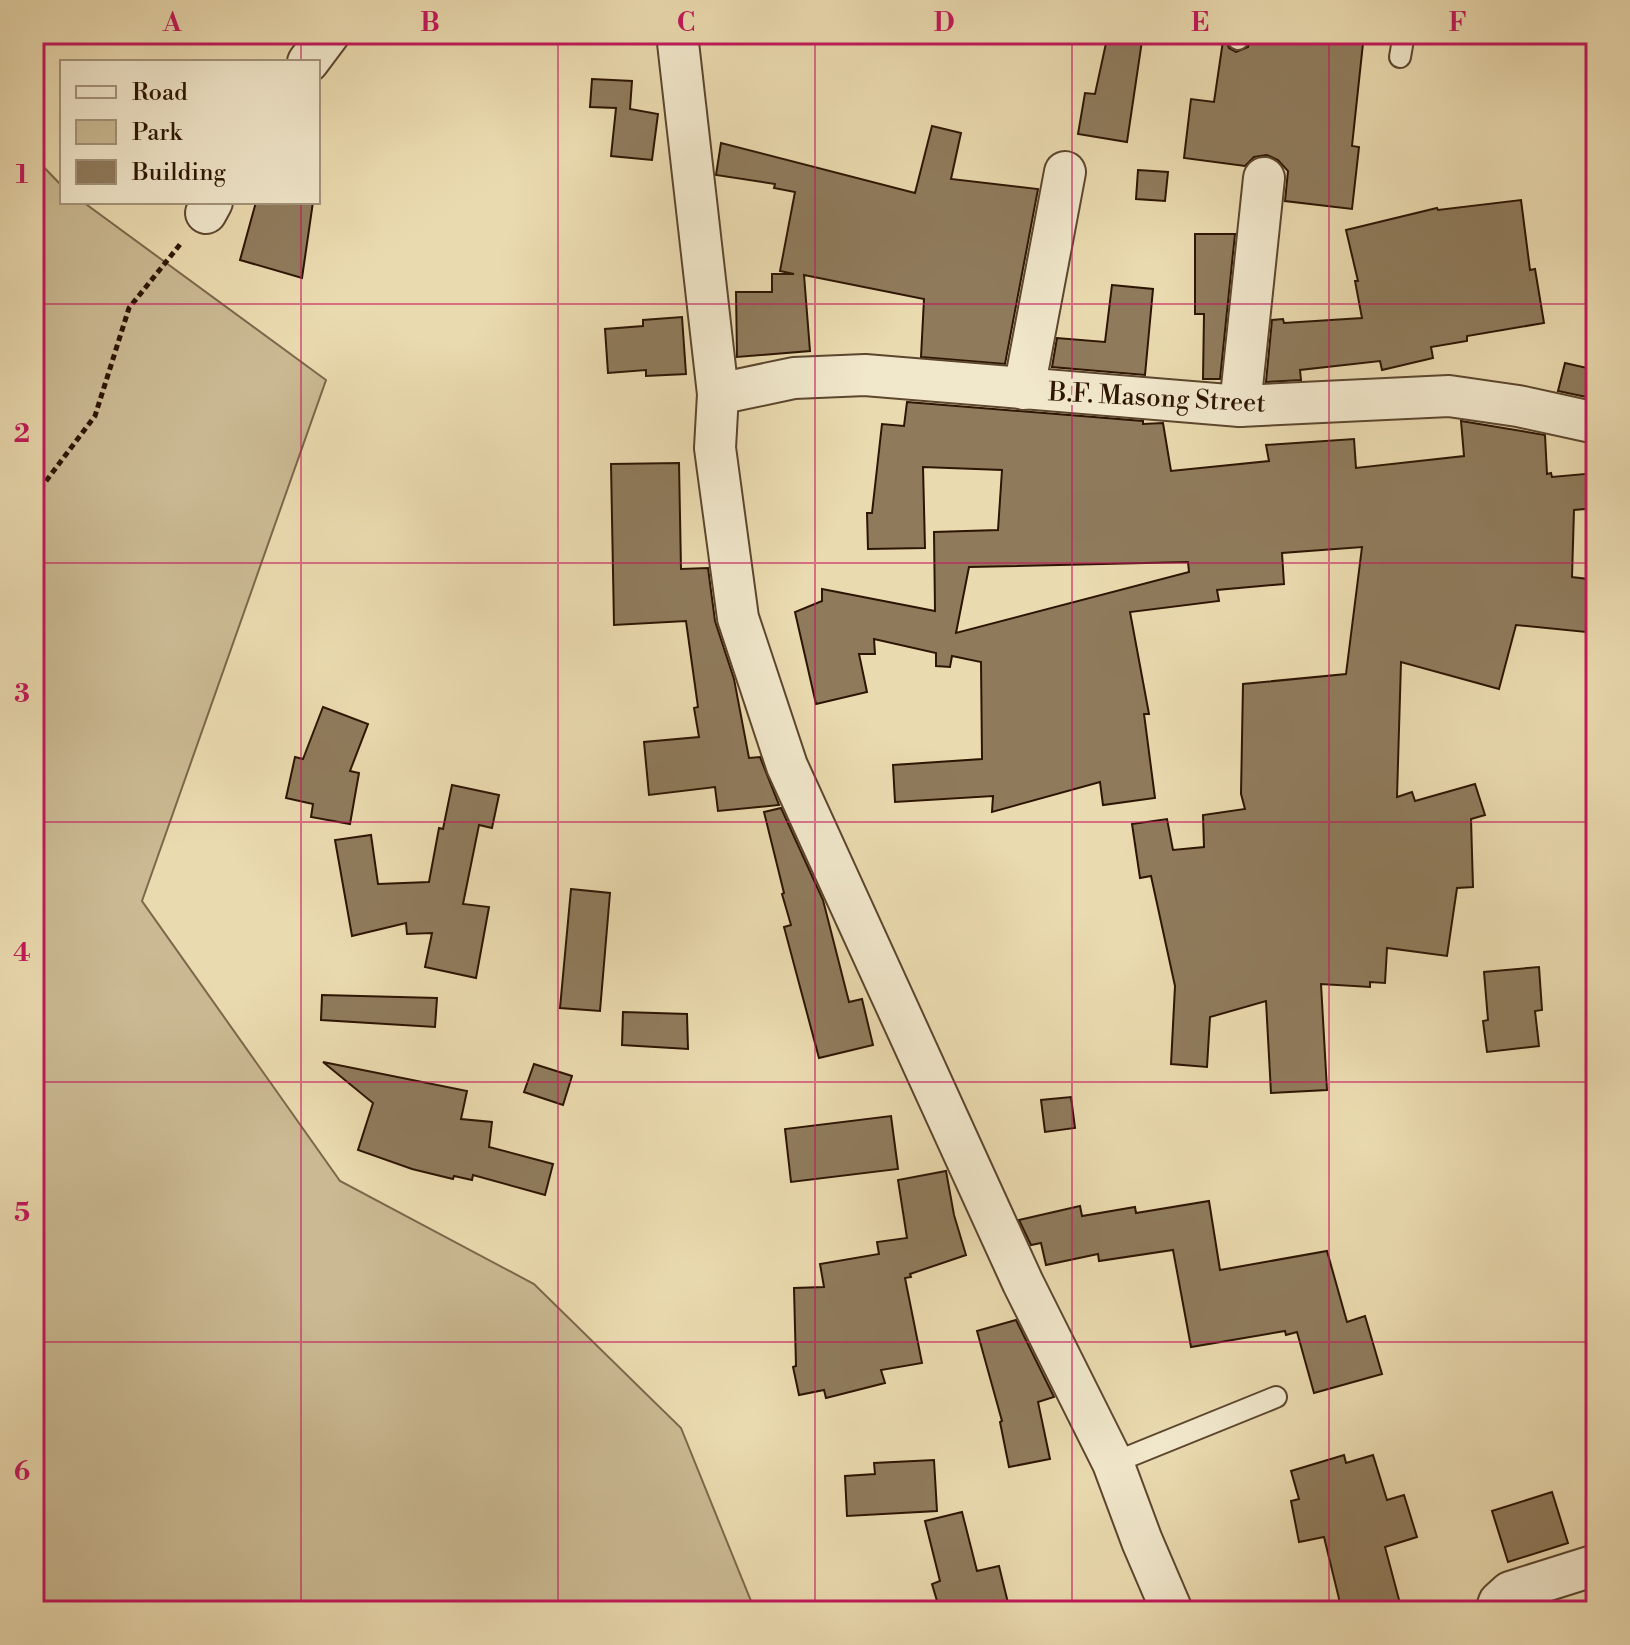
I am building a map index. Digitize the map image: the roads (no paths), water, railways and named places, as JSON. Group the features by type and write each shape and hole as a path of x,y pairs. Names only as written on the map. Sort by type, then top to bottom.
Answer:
{"street":[{"path":"310,60 329,34"},
{"path":"677,34 718,394 715,448 738,618 787,766 1023,1283 1113,1463 1172,1611"},
{"path":"1024,389 1065,172"},
{"path":"1240,406 1264,178"},
{"name":"B.F. Masong Street","path":"718,394 794,378 865,375 1240,406 1449,396 1518,406 1596,423"},
{"path":"1496,1611 1499,1602 1510,1592 1596,1565"}],"lane":[{"path":"1400,57 1404,34"},
{"path":"1113,1463 1276,1397"}]}
